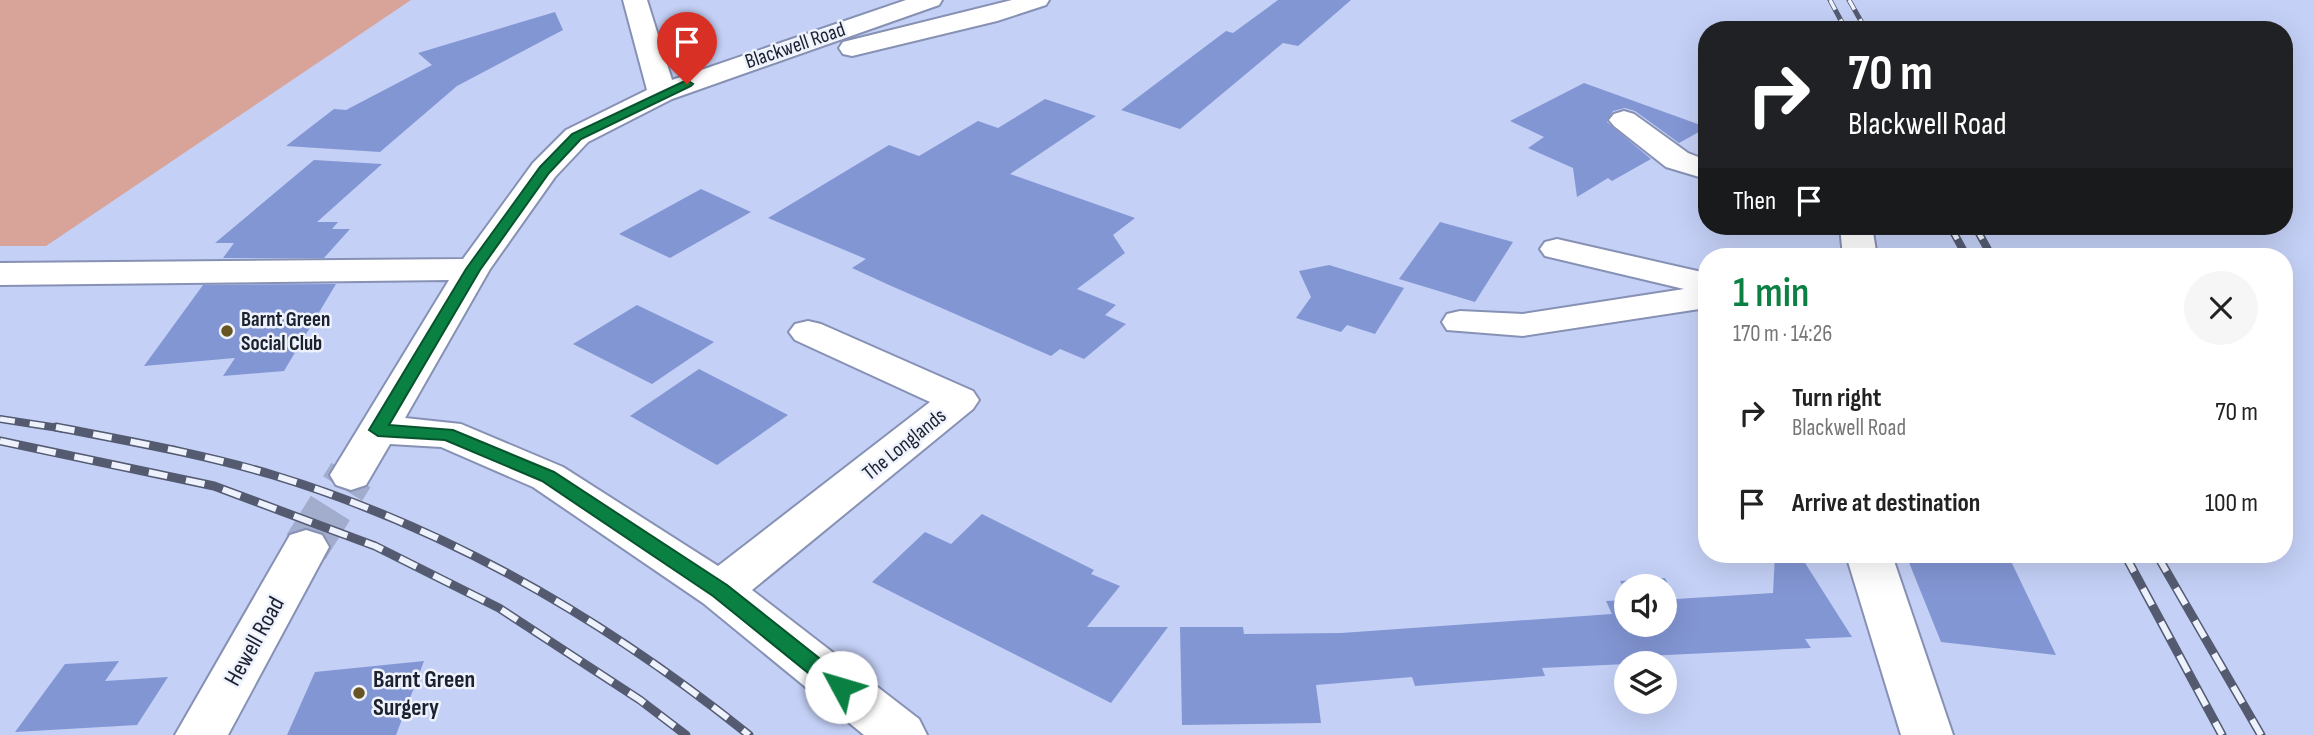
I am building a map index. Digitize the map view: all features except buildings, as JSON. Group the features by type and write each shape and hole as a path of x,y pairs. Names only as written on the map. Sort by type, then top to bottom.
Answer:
{"street":[{"path":"635,0 662,93"},
{"name":"Blackwell Road","path":"351,475 473,269 544,170 577,136 662,93 736,65 930,0"},
{"path":"736,65 830,53 911,36 1037,0"},
{"path":"1624,120 1677,160 1698,167"},
{"path":"1557,249 1698,282"},
{"path":"0,274 473,269"},
{"path":"1460,322 1523,325 1698,298"},
{"name":"The Longlands","path":"720,590 959,400 808,332"},
{"path":"378,430 447,434 548,477 720,590 901,735"},
{"name":"Hewell Road","path":"201,735 306,547"},
{"path":"1872,563 1927,735"}],"shaded area":[{"path":"0,0 411,0 46,246 0,246"}],"tunnel":[{"path":"306,547 351,475"}],"railway":[{"path":"1830,0 1841,21"},
{"path":"1849,0 1861,21"},
{"path":"1955,235 1962,248"},
{"path":"1980,235 1987,248"},
{"path":"0,419 65,429"},
{"path":"56,427 247,467 338,497 401,522 463,550 582,617 695,693 749,735"},
{"path":"0,441 214,486 375,546 499,608 640,700 686,735"},
{"path":"2129,563 2222,735"},
{"path":"2162,563 2261,735"}],"place":[{"name":"Barnt Green Social Club","path":"227,331"},
{"name":"Barnt Green Surgery","path":"359,693"}],"route":[{"path":"687,84 662,93 577,136 544,170 473,269 378,430 447,434 548,477 720,590 841,687"}]}
